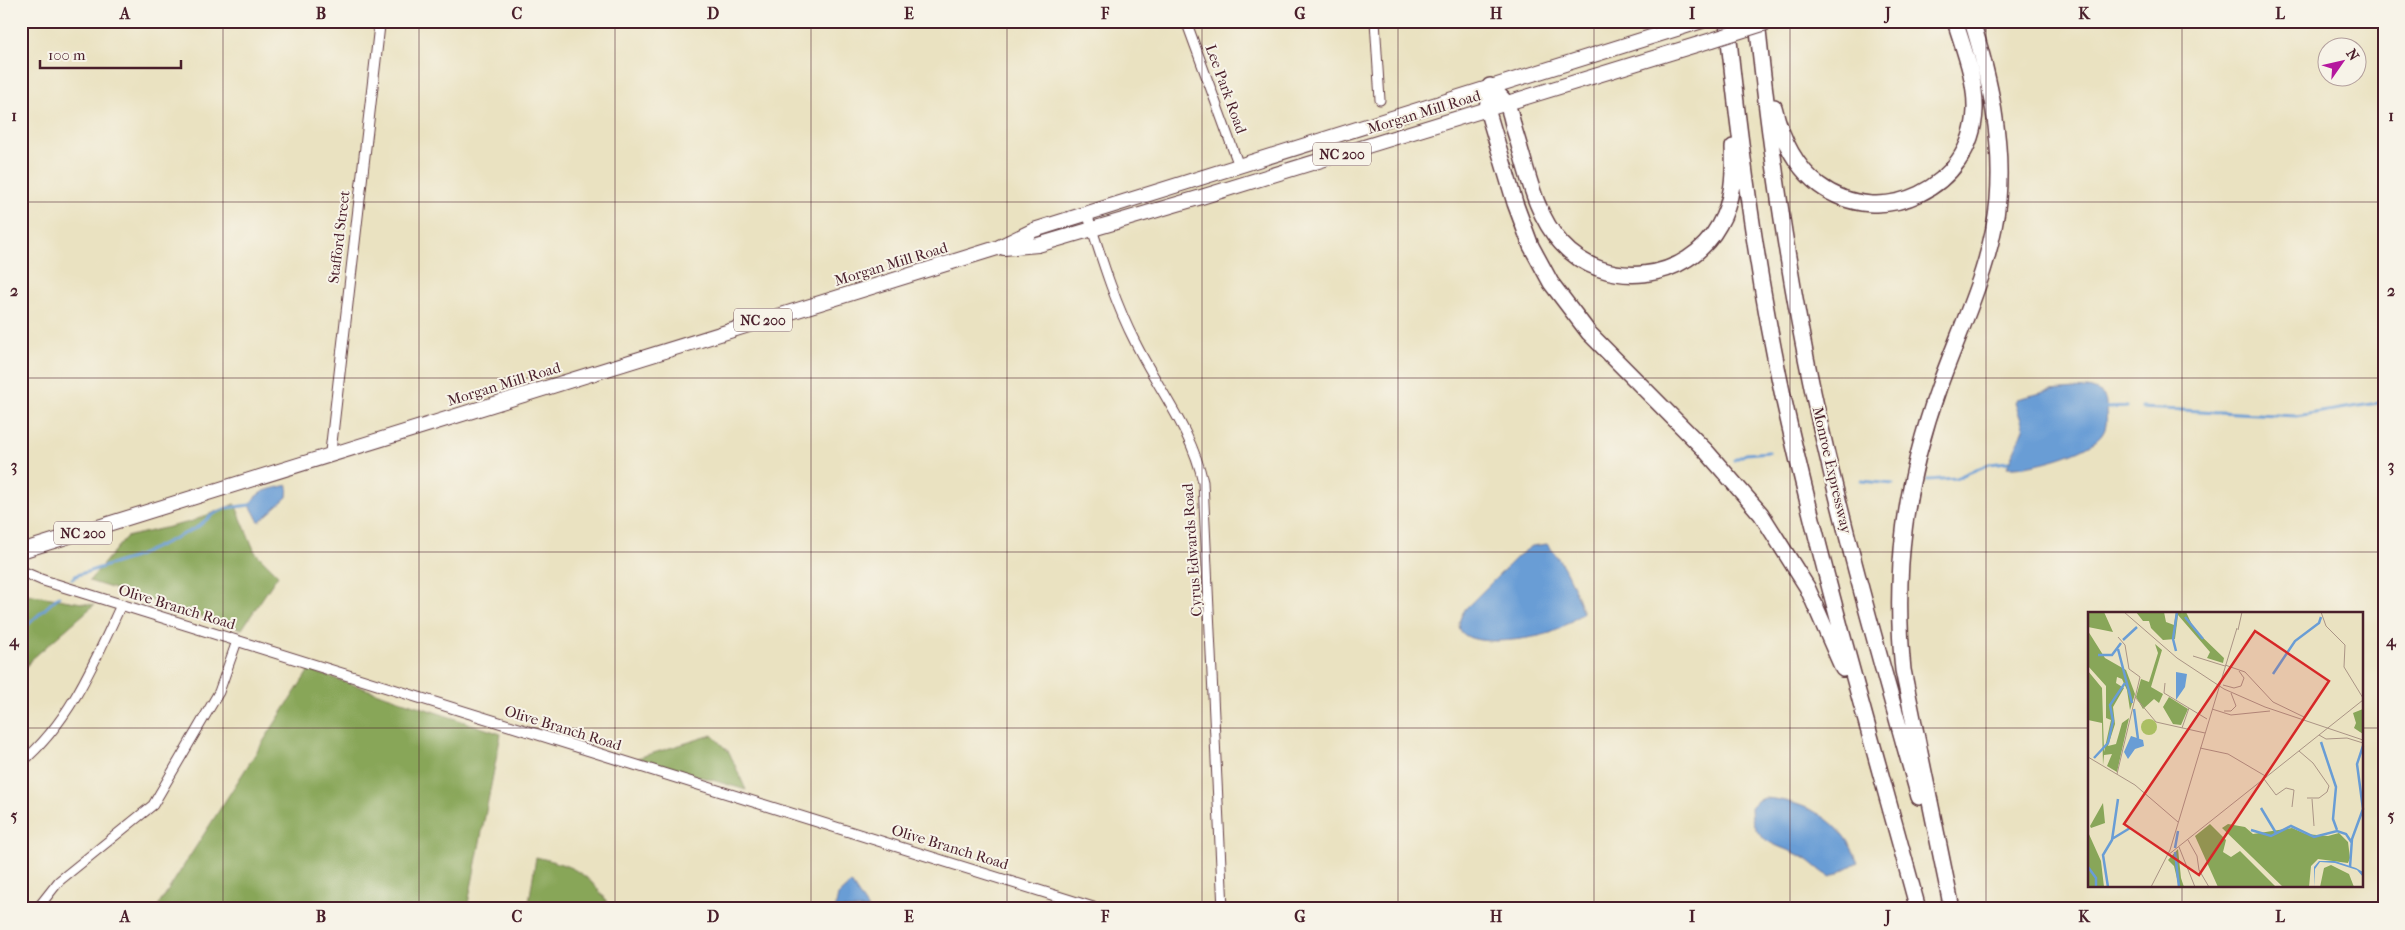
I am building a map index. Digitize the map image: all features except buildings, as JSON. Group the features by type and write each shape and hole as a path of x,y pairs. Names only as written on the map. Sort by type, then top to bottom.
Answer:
{"highway":[{"name":"Monroe Expressway","path":"1727,21 1756,253 1784,399 1813,526 1918,909"},
{"name":"Monroe Expressway","path":"1757,21 1779,202 1814,393 1854,563 1951,909"},
{"path":"1759,43 1778,122 1786,143 1803,170 1818,184 1836,195 1865,204 1886,204 1917,196 1934,186 1958,162 1969,142 1975,109 1974,88 1955,21"},
{"path":"1951,909 1904,670 1900,638 1899,574 1906,509 1920,447 1940,386 1981,277 1995,222 1999,179 1996,115 1987,72 1972,21"},
{"path":"1490,86 1506,103 1535,196 1546,222 1559,241 1576,257 1597,268 1620,274 1645,274 1668,269 1698,251 1714,233 1724,214 1731,194 1733,171 1733,78"},
{"path":"1490,86 1486,109 1523,224 1551,282 1589,333 1719,464 1774,532 1807,587 1826,626 1878,764"}],"main road":[{"name":"Morgan Mill Road","path":"21,551 997,248 1034,230 1702,21"},
{"name":"Morgan Mill Road","path":"997,248 1038,245 1198,198 1772,21"}],"street":[{"name":"Stafford Street","path":"330,456 380,21"},
{"name":"Lee Park Road","path":"1186,21 1239,166"},
{"path":"1375,21 1380,100"},
{"name":"Cyrus Edwards Road","path":"1087,213 1124,321 1190,440 1203,482 1223,909"},
{"name":"Olive Branch Road","path":"21,571 42,580 121,605 1098,909"},
{"path":"21,763 39,748 86,680 121,605"},
{"path":"37,909 59,882 153,805 219,692 237,641"}],"green space":[{"path":"235,504 255,552 278,575 242,629 89,581 126,537 190,522"},
{"path":"21,593 94,605 32,659 21,673"},
{"path":"309,670 501,734 467,909 156,909"},
{"path":"712,735 729,752 746,790 637,758"},
{"path":"536,857 561,864 581,873 596,887 611,909 528,909"}],"water":[{"path":"2088,388 2102,394 2106,403 2106,427 2097,440 2087,447 2059,458 2029,465 2007,467 2024,429 2015,403 2017,399 2049,391"},
{"path":"288,485 287,497 259,522 250,505 253,500 266,490"},
{"path":"1547,544 1564,568 1583,613 1563,627 1550,633 1523,639 1488,641 1473,638 1462,633 1459,623 1466,608 1518,556 1532,546"},
{"path":"1765,798 1795,804 1822,816 1843,835 1858,862 1831,877 1803,857 1768,841 1756,829 1752,819 1751,807 1758,800"},
{"path":"851,883 868,909 835,909 838,895"}],"waterway":[{"path":"2142,408 2296,416 2384,402"},
{"path":"2106,408 2127,407"},
{"path":"1734,460 1746,454 1769,452"},
{"path":"1927,480 1956,478 1989,464 2008,462"},
{"path":"1861,481 1893,484"},
{"path":"72,579 77,575 138,556 196,528 212,515 227,508 250,505"},
{"path":"21,631 59,596"}]}
